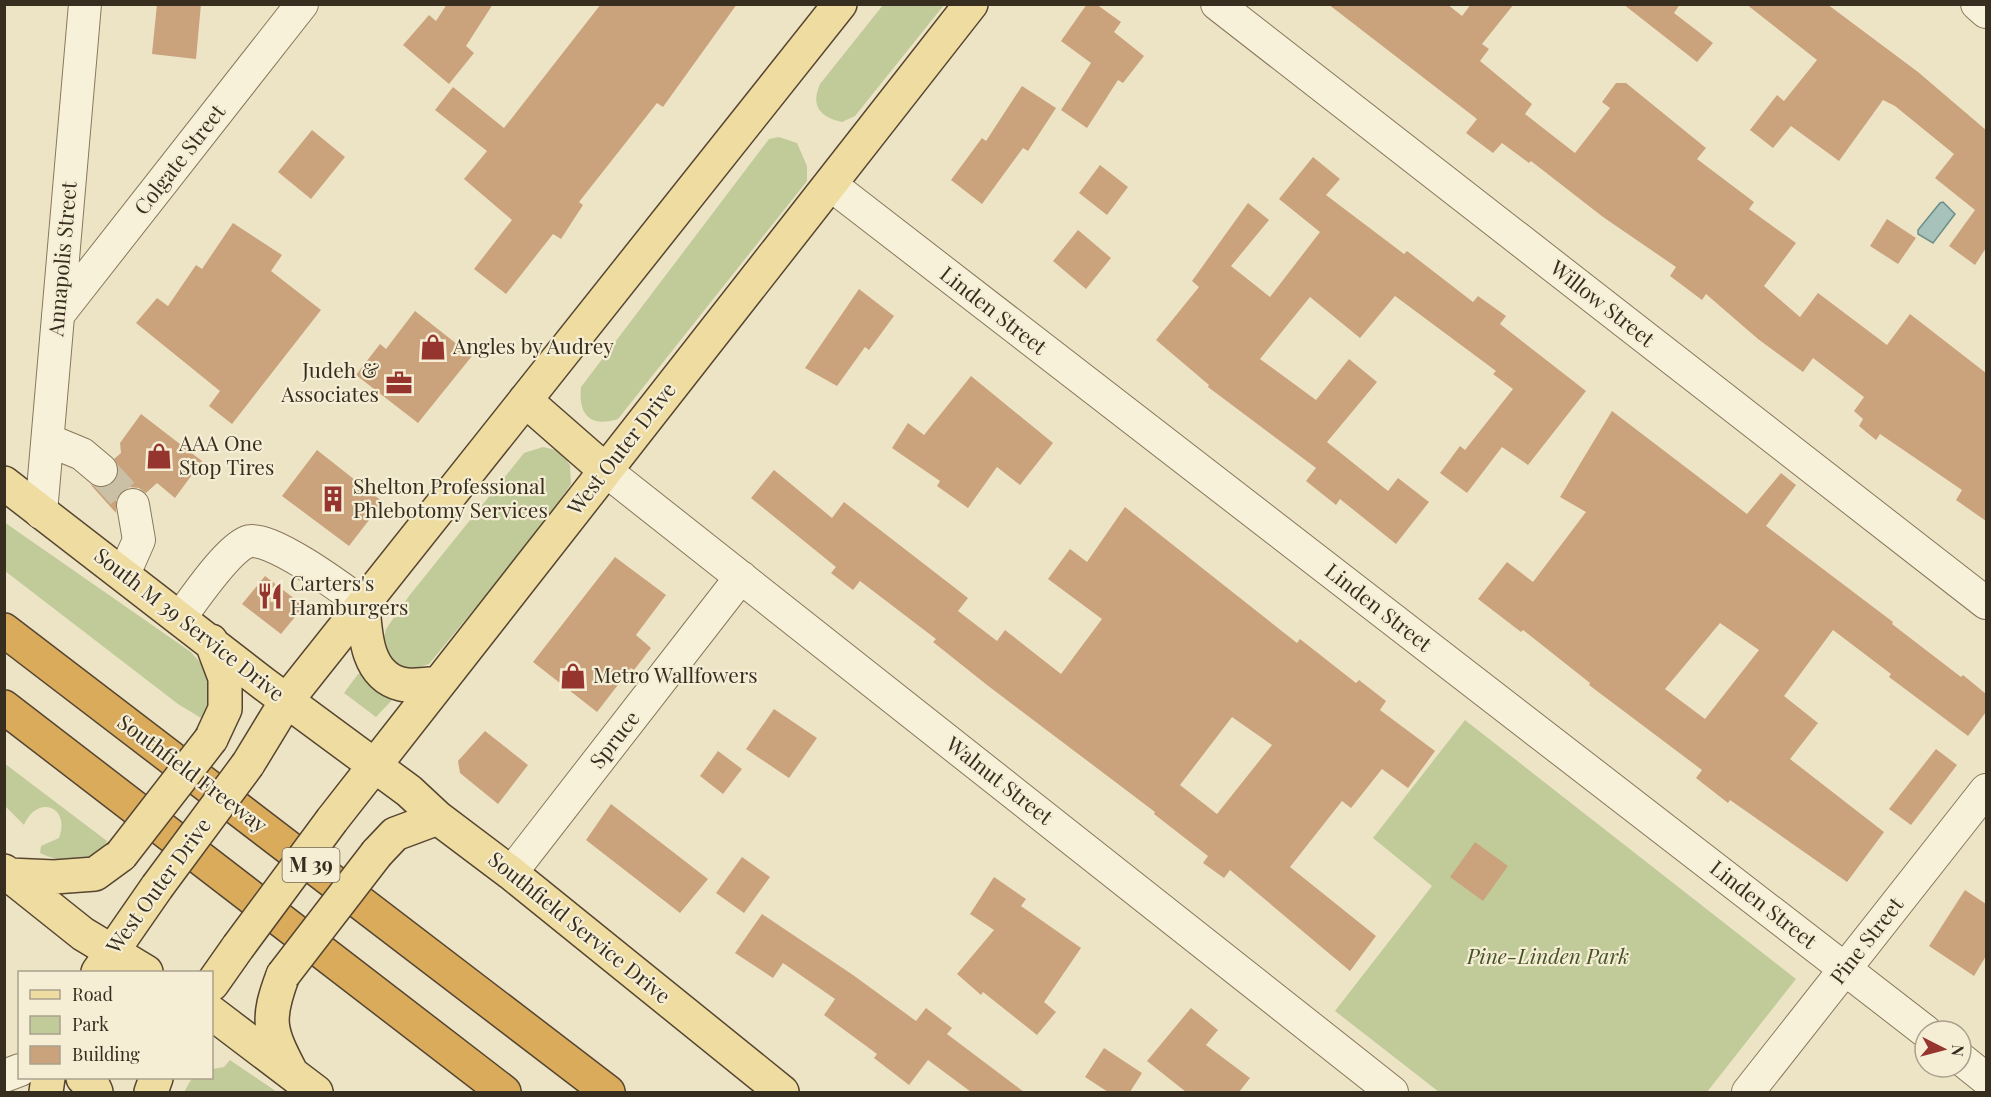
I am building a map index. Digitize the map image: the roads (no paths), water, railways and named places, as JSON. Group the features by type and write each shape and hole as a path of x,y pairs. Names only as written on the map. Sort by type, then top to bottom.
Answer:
{"highway":[{"name":"Southfield Freeway","path":"4,630 608,1092"},
{"name":"M 39","path":"4,707 504,1092"}],"main road":[{"name":"West Outer Drive","path":"104,962 248,764 287,700 840,4"},
{"name":"West Outer Drive","path":"213,983 332,820 972,4"},
{"path":"525,400 605,470"},
{"name":"South M 39 Service Drive","path":"4,483 375,765"},
{"path":"363,604 366,645 381,672 400,684 439,683"},
{"path":"7,873 54,877 94,873 121,855 211,739 225,709 225,678 211,641"},
{"name":"Southfield Service Drive","path":"375,765 438,818 511,873 782,1092"},
{"path":"304,1083 273,1037 272,1005 284,975 377,853 395,834 438,818"},
{"path":"7,873 82,934 104,962 142,971"},
{"path":"213,1014 304,1083"},
{"path":"86,1079 92,1083 96,1092"}],"street":[{"name":"Annapolis Street","path":"41,513 85,4"},
{"name":"Colgate Street","path":"58,315 302,4"},
{"name":"Willow Street","path":"1217,4 1986,603"},
{"path":"1977,4 1986,12"},
{"name":"Linden Street","path":"831,185 1913,1022"},
{"path":"48,440 82,454 102,470"},
{"name":"Walnut Street","path":"605,470 1392,1092"},
{"path":"124,574 139,540 133,505"},
{"path":"180,618 228,557 248,541 265,541 331,581 363,604"},
{"name":"Spruce","path":"511,873 741,578"},
{"name":"Pine Street","path":"1749,1092 1986,790"},
{"path":"1973,1069 1986,1079"}],"water":[{"path":"1943,202 1955,214 1933,243 1918,234 1918,230"}],"tunnel":[{"path":"101,470 133,505"}],"place":[{"name":"Angles by Audrey","path":"433,347"},
{"name":"Judeh & Associates","path":"399,383"},
{"name":"AAA One Stop Tires","path":"159,456"},
{"name":"Shelton Professional Phlebotomy Services","path":"333,499"},
{"name":"Carters's Hamburgers","path":"270,596"},
{"name":"Metro Wallfowers","path":"573,676"}],"park label":[{"name":"Pine-Linden Park","path":"1548,957"}]}
